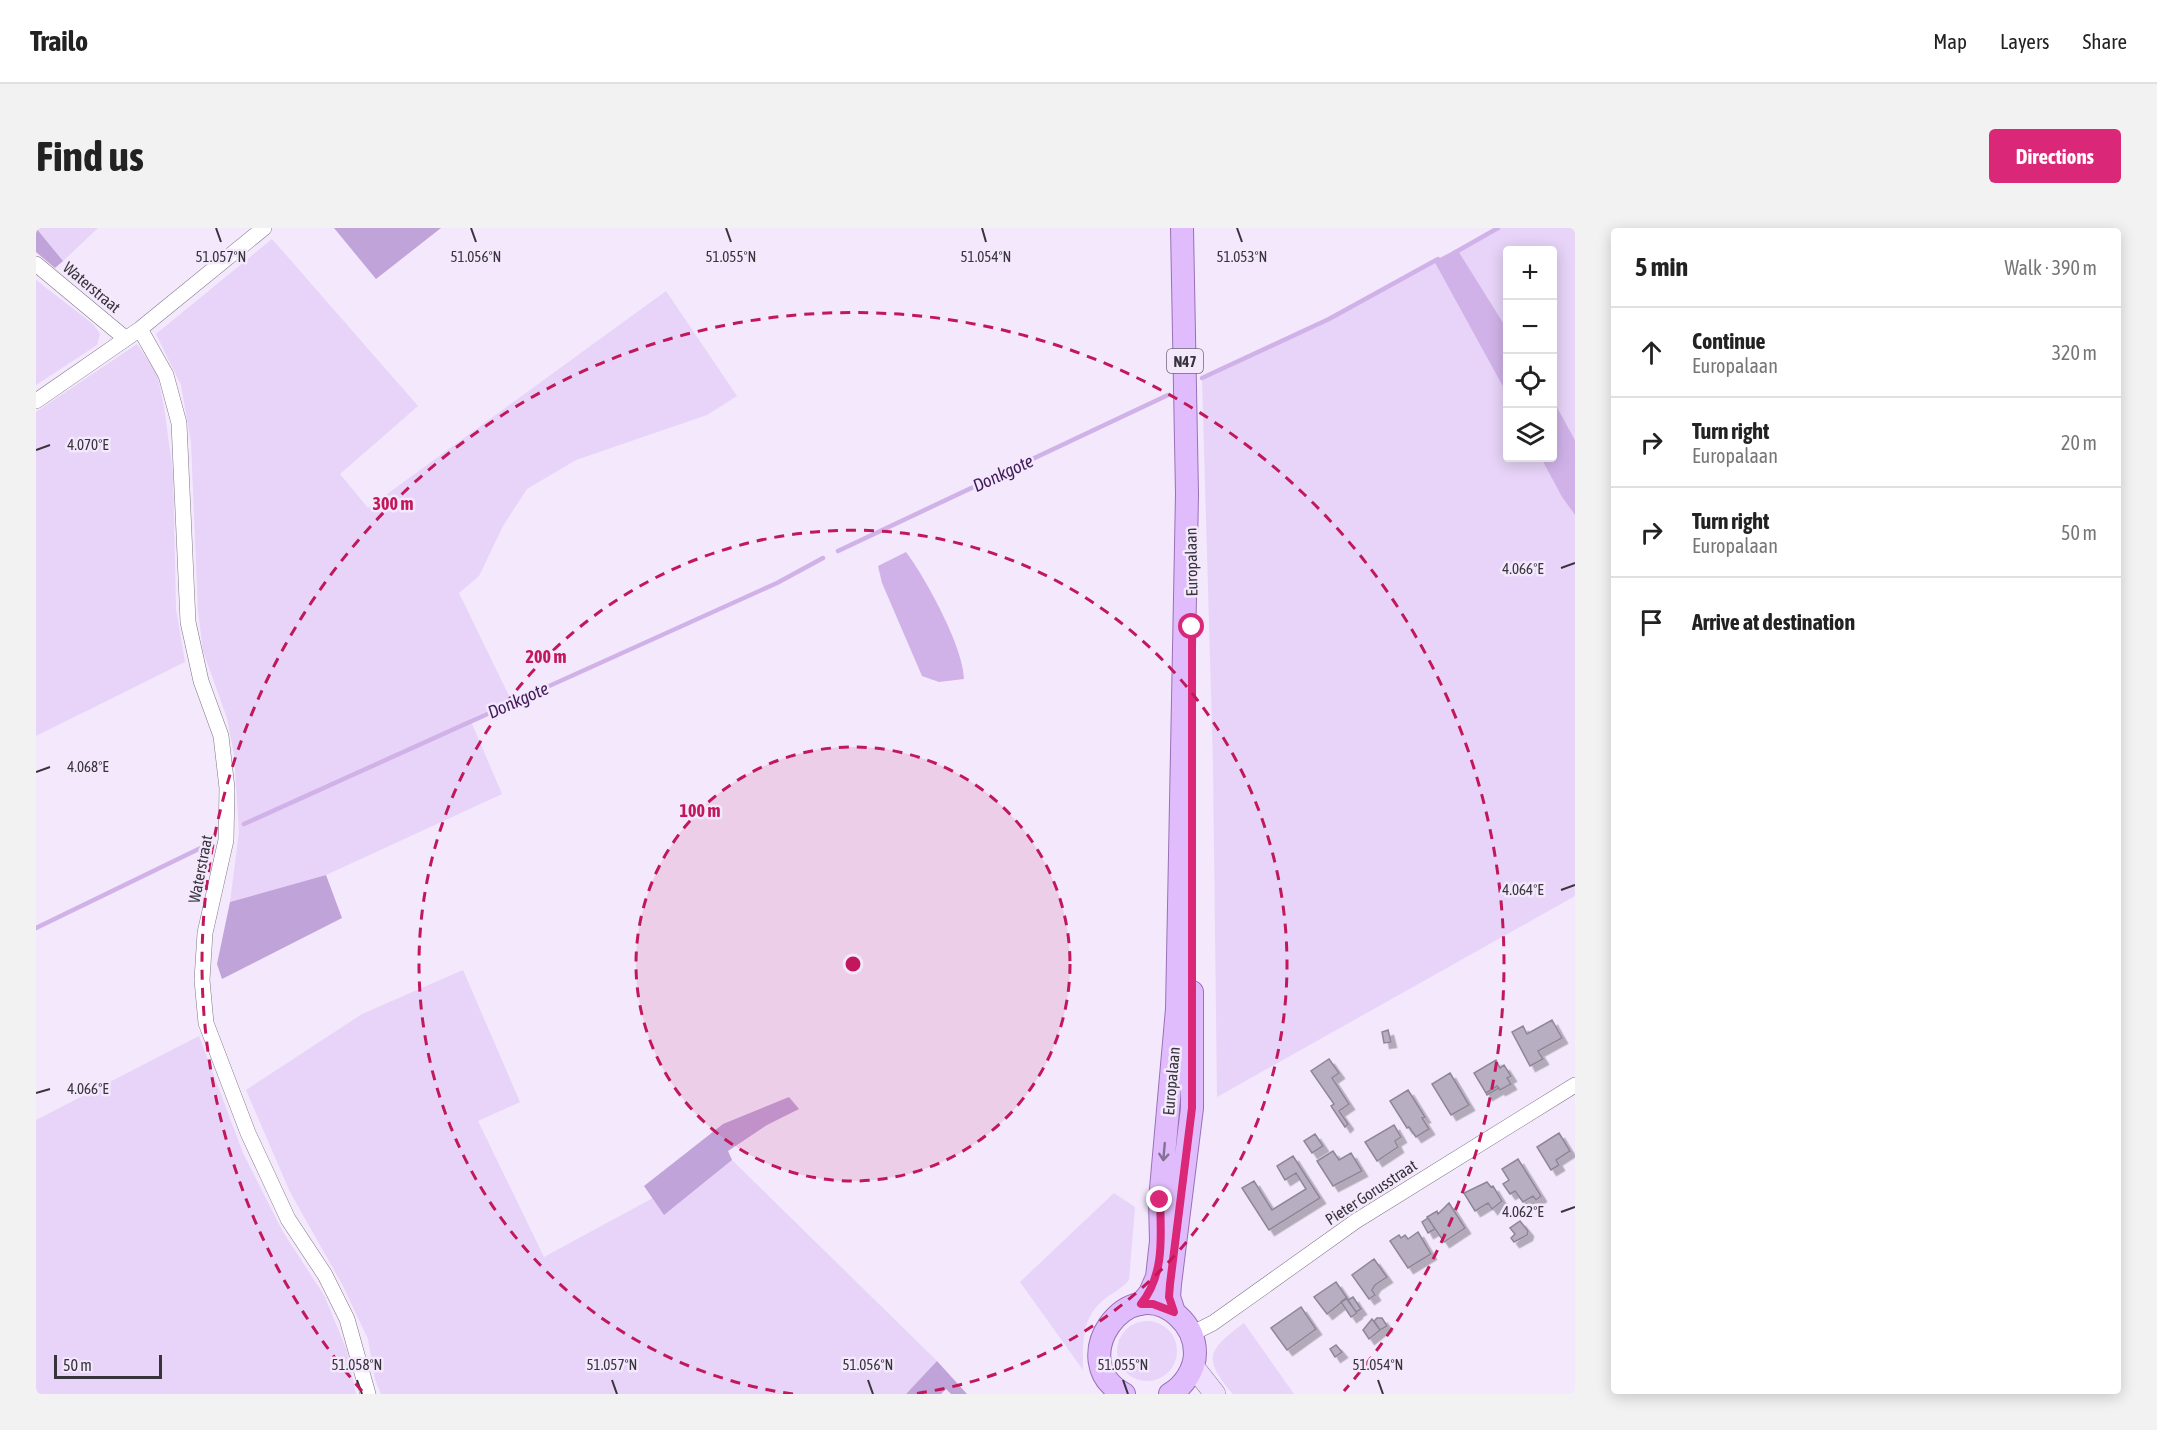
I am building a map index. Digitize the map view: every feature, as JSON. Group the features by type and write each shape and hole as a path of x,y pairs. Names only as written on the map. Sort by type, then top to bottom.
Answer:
{"main road":[{"name":"Europalaan","path":"1141,1304 1157,1277 1161,1241 1160,1200 1177,1009 1187,494 1182,228"},
{"name":"Europalaan","path":"1174,1312 1169,1297 1170,1284 1192,1108 1191,529 1187,494"},
{"path":"1121,1393 1108,1380 1101,1365 1099,1348 1103,1332 1113,1319 1126,1309 1141,1304 1153,1304 1174,1312 1191,1334 1195,1350 1193,1366 1186,1380 1174,1393"},
{"path":"1193,1366 1215,1394"}],"street":[{"path":"36,401 140,329 264,228"},
{"name":"Waterstraat","path":"36,264 125,338"},
{"name":"Waterstraat","path":"140,329 166,375 179,423 188,622 201,681 221,736 227,788 226,840 205,933 202,980 206,1023 248,1133 283,1209 325,1275 347,1319 368,1394"},
{"name":"Pieter Gorusstraat","path":"1191,1334 1213,1323 1356,1221 1575,1085"}],"shaded area":[{"path":"36,228 98,228 63,261"},
{"path":"36,228 63,261 55,268 36,252"},
{"path":"334,228 441,228 376,279"},
{"path":"1498,228 1575,228 1575,440 1557,407 1557,246 1503,246 1503,323 1457,249"},
{"path":"272,239 418,406 340,474 368,508 666,291 737,396 707,415 576,460 527,489 503,526 479,576 459,593 511,700 470,719 502,794 326,875 230,902 239,832 234,754 227,718 203,651 198,611 191,442 181,385 156,334"},
{"path":"1457,249 1503,323 1503,387 1434,261"},
{"path":"1434,261 1503,387 1503,462 1543,462 1562,497 1575,515 1575,896 1217,1097 1213,764 1202,378 1329,319"},
{"path":"36,280 93,324 100,334 97,345 36,385"},
{"path":"137,344 157,373 164,407 173,473 176,609 185,662 36,736 36,412"},
{"path":"1557,407 1575,440 1575,515 1562,497 1543,462 1557,462"},
{"path":"906,552 933,595 951,632 958,650 964,679 939,682 922,676 882,583 878,566"},
{"path":"326,875 342,918 222,979 217,964 230,902"},
{"path":"463,970 520,1102 478,1121 544,1257 653,1198 665,1214 732,1160 937,1361 906,1394 381,1394 375,1379 368,1339 342,1284 290,1192 246,1090 362,1014"},
{"path":"199,1036 243,1153 283,1232 324,1295 347,1351 356,1394 36,1394 36,1120"},
{"path":"789,1097 799,1109 767,1125 728,1151 732,1160 664,1215 644,1186 723,1124"},
{"path":"1114,1193 1135,1207 1129,1280 1100,1303 1089,1318 1084,1334 1083,1370 1020,1282"},
{"path":"1147,1321 1164,1326 1172,1334 1177,1351 1172,1368 1164,1376 1147,1381 1130,1376 1122,1368 1117,1351 1122,1334 1130,1326"},
{"path":"1244,1323 1294,1394 1233,1394 1223,1382 1213,1363 1213,1355 1223,1340"},
{"path":"937,1361 967,1394 951,1394 946,1389 941,1394 906,1394"}],"building":[{"path":"1552,1020 1562,1038 1538,1051 1543,1059 1530,1066 1512,1032 1523,1026 1527,1034"},
{"path":"1388,1030 1391,1042 1384,1043 1382,1032"},
{"path":"1329,1059 1339,1073 1332,1078 1349,1104 1339,1111 1348,1124 1345,1127 1331,1106 1334,1104 1311,1071"},
{"path":"1496,1060 1500,1068 1504,1065 1511,1076 1507,1078 1511,1084 1500,1090 1497,1086 1486,1093 1474,1073"},
{"path":"1450,1073 1469,1105 1451,1115 1432,1084"},
{"path":"1497,1086 1499,1088 1487,1095 1486,1093"},
{"path":"1408,1090 1425,1117 1422,1118 1429,1129 1416,1137 1409,1127 1407,1128 1390,1101"},
{"path":"1394,1125 1401,1137 1395,1141 1398,1147 1377,1161 1365,1142"},
{"path":"1559,1133 1570,1151 1556,1160 1559,1165 1551,1170 1537,1147"},
{"path":"1315,1134 1323,1146 1312,1153 1304,1141"},
{"path":"1333,1151 1339,1160 1351,1153 1362,1171 1333,1186 1317,1161"},
{"path":"1293,1156 1320,1198 1269,1230 1242,1188 1254,1181 1272,1210 1306,1189 1296,1173 1285,1180 1277,1166"},
{"path":"1518,1159 1541,1196 1536,1200 1533,1196 1523,1202 1515,1191 1510,1194 1503,1184 1509,1180 1502,1169"},
{"path":"1487,1182 1491,1187 1493,1186 1502,1201 1492,1209 1488,1203 1475,1211 1464,1193"},
{"path":"1449,1203 1465,1228 1444,1242 1427,1217 1437,1211 1438,1214"},
{"path":"1428,1218 1435,1229 1428,1233 1422,1222"},
{"path":"1520,1221 1528,1231 1527,1235 1514,1242 1511,1238 1515,1234 1510,1228"},
{"path":"1418,1232 1431,1254 1408,1268 1390,1241 1399,1235 1401,1238 1405,1235 1408,1239"},
{"path":"1374,1259 1387,1277 1375,1285 1372,1290 1375,1295 1369,1299 1352,1275"},
{"path":"1336,1282 1347,1298 1327,1314 1314,1297"},
{"path":"1353,1297 1361,1309 1356,1312 1348,1300"},
{"path":"1346,1298 1357,1313 1351,1317 1341,1302"},
{"path":"1301,1307 1316,1329 1287,1350 1271,1328"},
{"path":"1382,1318 1387,1326 1380,1330 1374,1321"},
{"path":"1372,1319 1380,1330 1369,1339 1363,1330"},
{"path":"1336,1345 1342,1352 1335,1357 1330,1349"}],"waterway":[{"name":"Donkgote","path":"1454,253 1498,228"},
{"name":"Donkgote","path":"1202,378 1329,319 1438,259"},
{"name":"Donkgote","path":"838,551 1168,395"},
{"name":"Donkgote","path":"244,824 777,583 823,558"},
{"name":"Donkgote","path":"36,928 209,844"}],"route":[{"path":"1160,1200 1161,1241 1157,1277 1150,1293 1141,1304 1153,1304 1174,1312 1169,1297 1170,1284 1192,1108 1192,627"}]}
